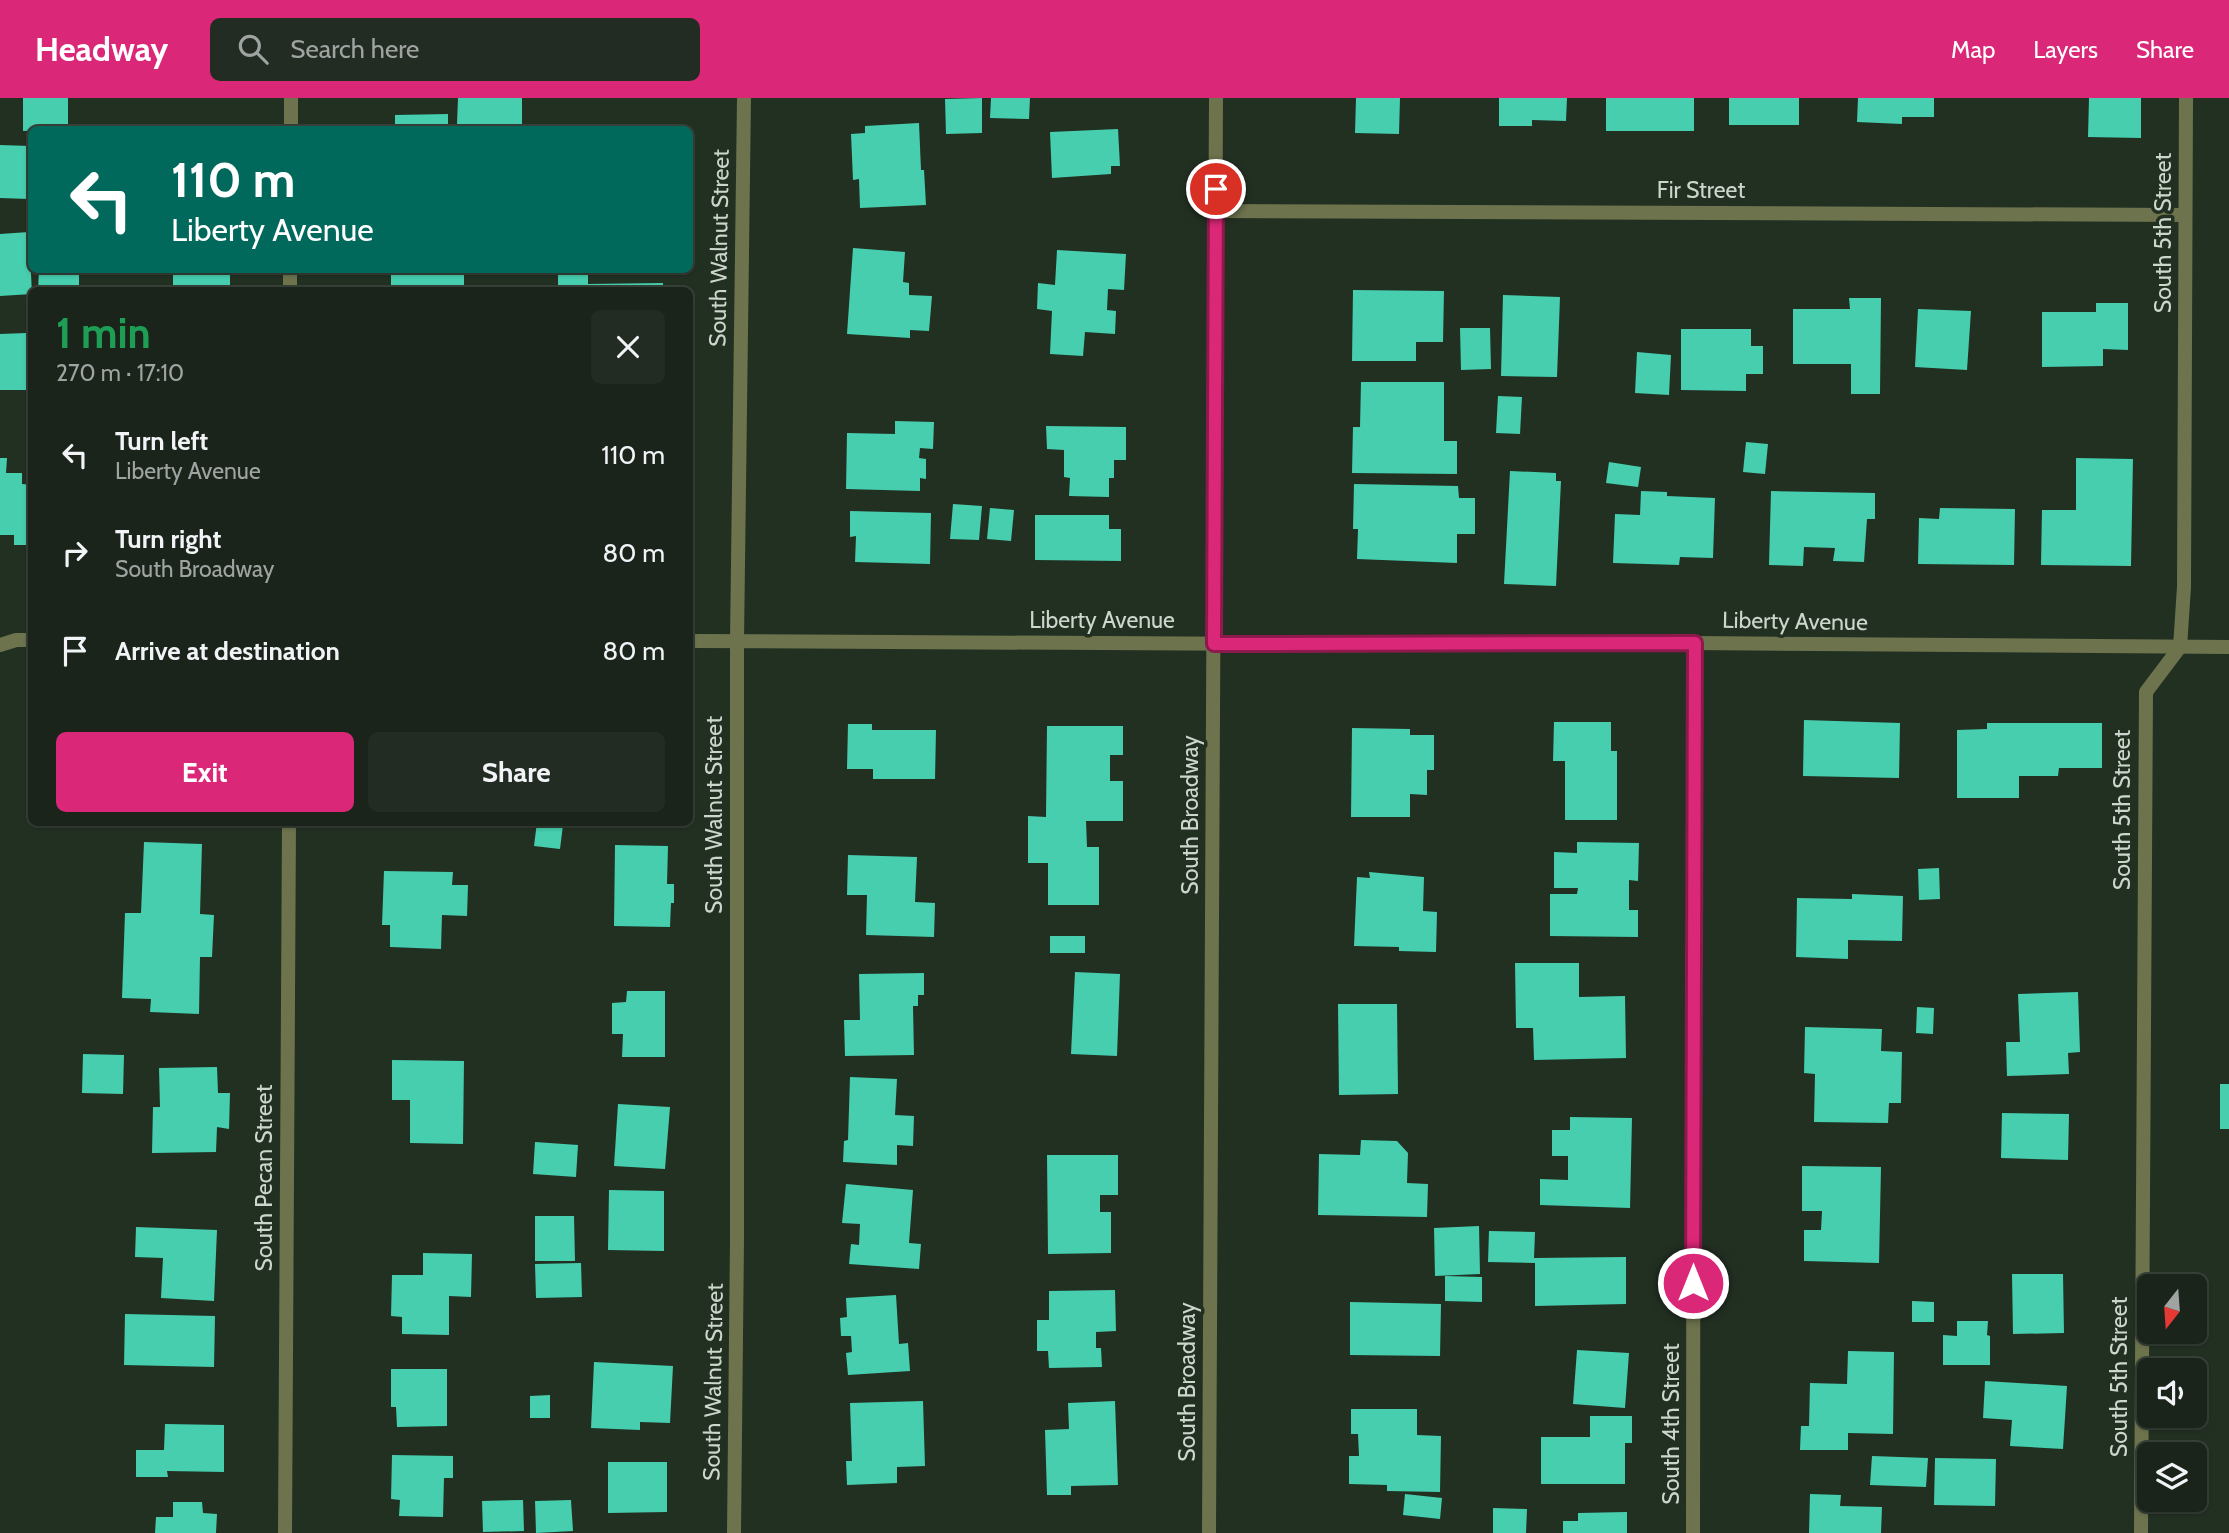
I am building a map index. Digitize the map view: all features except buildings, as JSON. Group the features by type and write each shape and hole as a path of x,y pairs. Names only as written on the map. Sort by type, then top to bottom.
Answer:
{"street":[{"path":"291,98 291,126"},
{"name":"South Walnut Street","path":"734,1533 737,641 744,98"},
{"name":"South Broadway","path":"1209,1533 1216,98"},
{"name":"South 5th Street","path":"2141,1533 2146,692 2180,647 2184,587 2186,98"},
{"name":"Fir Street","path":"1216,211 2185,215"},
{"path":"0,645 16,639 28,640"},
{"name":"Liberty Avenue","path":"693,641 2229,647"},
{"name":"South 4th Street","path":"1693,1533 1695,643"},
{"name":"South Pecan Street","path":"285,1533 289,826"}],"route":[{"path":"1216,189 1214,644 1695,643 1693,1283"}]}
